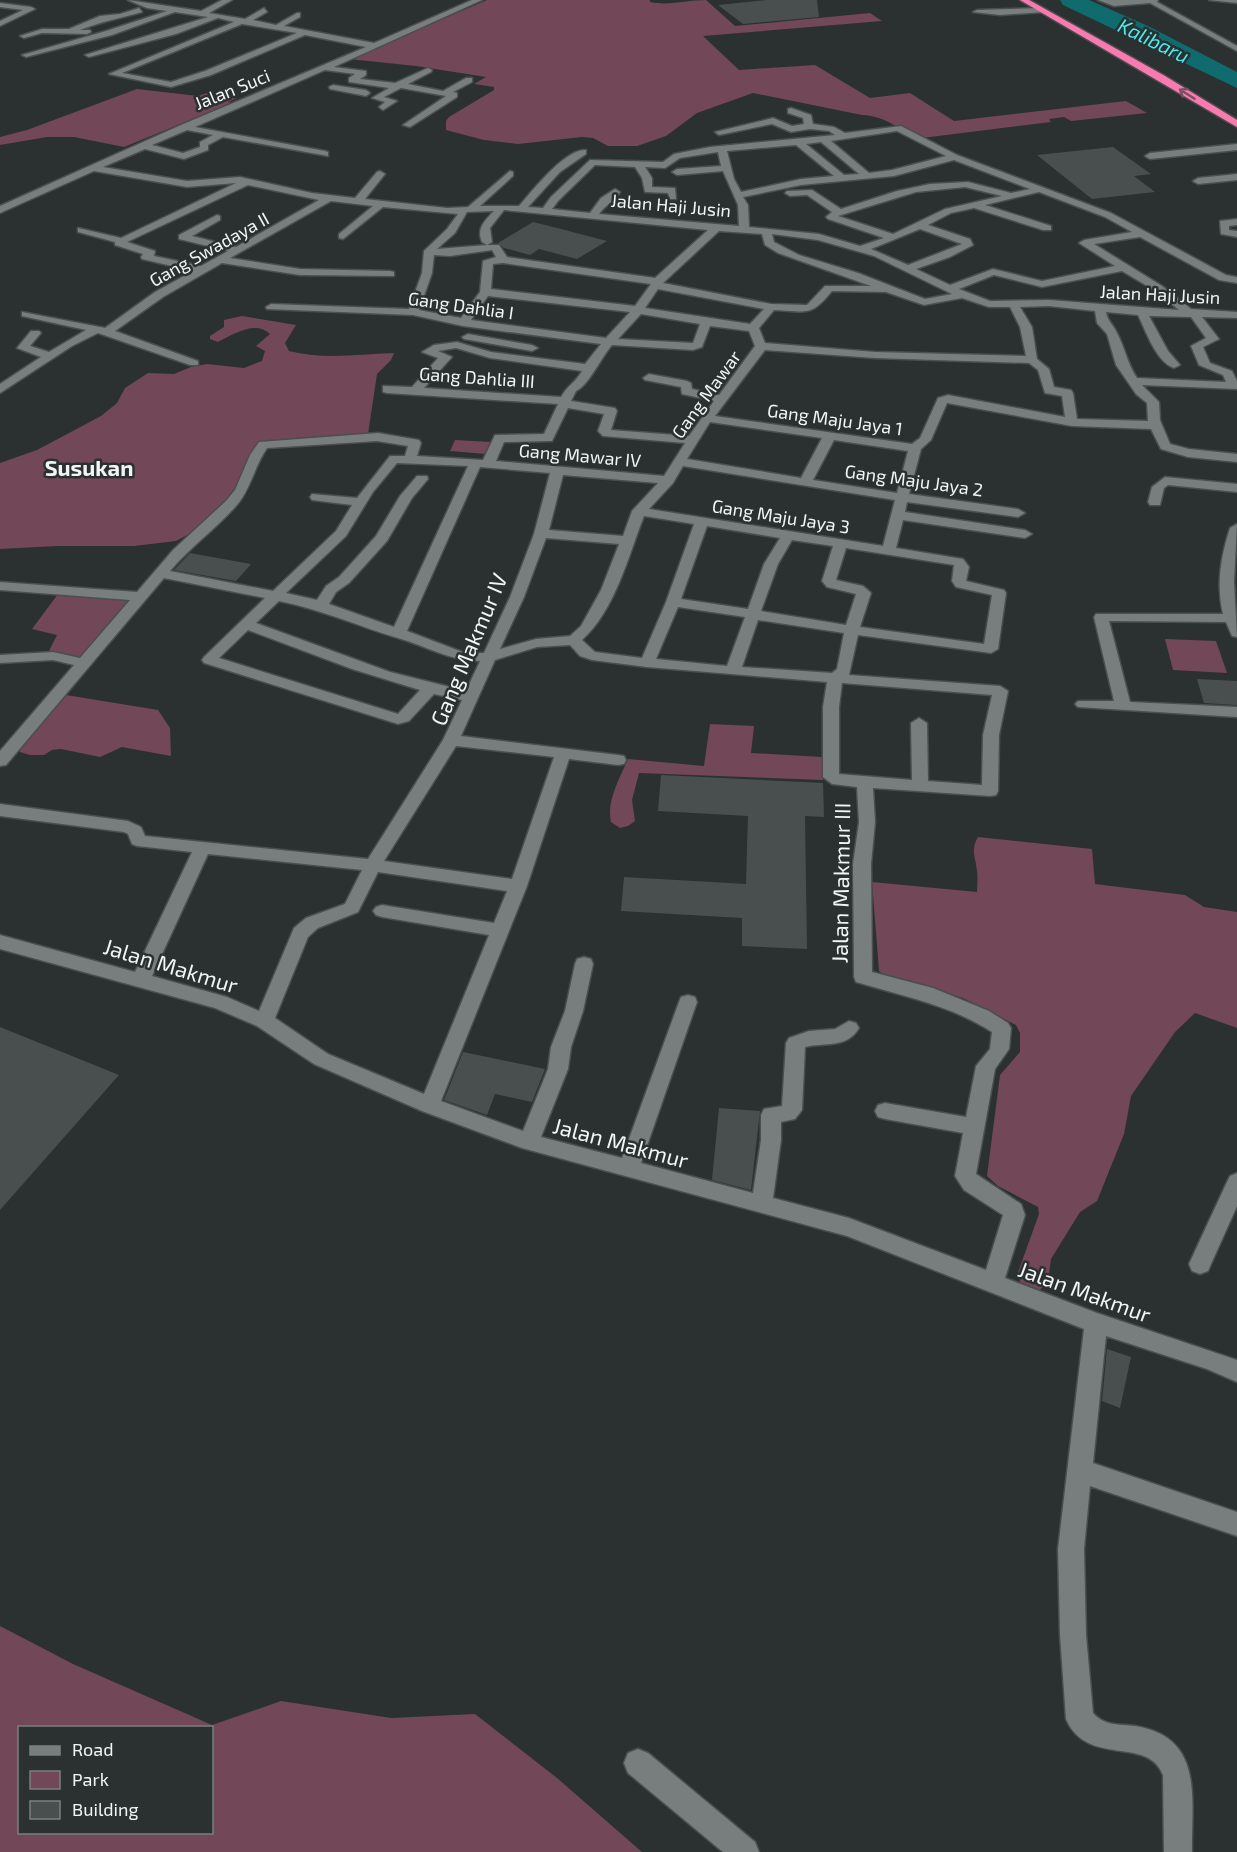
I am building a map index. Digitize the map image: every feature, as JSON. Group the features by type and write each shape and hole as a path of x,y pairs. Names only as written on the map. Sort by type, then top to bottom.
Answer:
{"highway":[{"path":"1024,0 1236,123"},
{"path":"1040,0 1185,81"}],"street":[{"path":"132,0 150,6 174,7 302,34 375,46"},
{"path":"201,14 228,0"},
{"name":"Jalan Suci","path":"0,210 184,127 326,68 478,0"},
{"path":"1102,0 1114,4 1153,0 1237,49"},
{"path":"1216,0 1237,1"},
{"path":"0,5 32,8 0,24"},
{"path":"67,32 98,20 121,16 150,6"},
{"path":"26,55 109,33 174,7"},
{"path":"264,10 154,59 113,74 171,85 208,73 302,34"},
{"path":"977,12 1042,10"},
{"path":"276,28 297,15"},
{"path":"89,56 217,16"},
{"path":"24,36 42,31 109,33 143,41"},
{"path":"326,68 363,73 352,80 445,93 454,97 407,125"},
{"path":"382,107 393,100 376,99 380,95 428,70"},
{"path":"445,93 468,82 458,78"},
{"path":"333,87 380,95"},
{"path":"791,111 808,117 806,120 810,126"},
{"path":"744,228 744,209 729,179 720,132 772,121 791,129 810,126 831,129 844,137"},
{"path":"831,129 843,123 861,134"},
{"path":"184,127 325,154"},
{"path":"546,211 554,199 572,184 592,162 664,165 677,156 711,150 799,143 901,128 954,158 1092,207 1144,233 1223,278 1237,280"},
{"path":"145,146 188,156 205,148 203,144 222,134"},
{"path":"824,140 869,177"},
{"path":"799,143 843,179"},
{"path":"693,144 711,150"},
{"path":"1150,156 1237,147"},
{"path":"522,208 557,170 583,152"},
{"path":"739,195 767,188 869,177 954,158"},
{"path":"639,165 647,178 648,190 672,190 673,197"},
{"name":"Jalan Haji Jusin","path":"94,168 187,184 231,179 248,181 329,198 381,204 461,210 522,208 667,224 766,230 819,237 861,249 908,267 963,295 989,304 1050,303 1142,312 1237,315"},
{"path":"677,172 726,168"},
{"path":"358,201 380,174"},
{"path":"472,208 510,174"},
{"path":"1198,181 1237,177"},
{"path":"82,230 122,241 248,181"},
{"path":"892,237 831,217 905,191 940,184 965,185 1013,196"},
{"path":"767,188 767,194 809,192 840,213"},
{"path":"861,249 921,226 948,211 1042,189"},
{"path":"594,215 601,204 608,197 614,196 615,192"},
{"name":"Gang Swadaya II","path":"0,389 68,344 102,330 329,198"},
{"path":"343,236 381,204"},
{"path":"977,204 1047,228"},
{"path":"502,207 486,224 483,232 503,260"},
{"path":"413,312 427,273 429,252 459,221 463,214 461,210"},
{"path":"217,218 183,237 239,251"},
{"path":"1237,222 1223,223 1225,232 1237,234"},
{"path":"565,403 571,389 580,385 595,357 638,310 657,284 718,226"},
{"path":"908,267 946,255 969,243 921,226"},
{"path":"766,230 769,243 782,253 864,277 919,301 963,295"},
{"path":"1135,381 1233,386 1228,373 1205,365 1197,346 1213,339 1190,312 1125,267 1085,244 1085,242 1144,233"},
{"path":"122,241 119,243 151,253 146,257 204,270"},
{"path":"429,252 450,254 491,245"},
{"path":"222,260 300,272 390,274"},
{"path":"463,323 485,292 488,261 503,260 657,284 771,307 809,308 815,305 829,288 887,289"},
{"path":"950,289 993,272 1037,284 1047,284 1125,267"},
{"path":"485,292 638,310 706,322 753,327 771,307"},
{"path":"1014,305 1026,327 1032,360"},
{"name":"Gang Dahlia I","path":"271,307 413,312 463,323 610,342 696,346 706,322"},
{"path":"1100,308 1103,323 1112,333 1122,365 1140,391 1153,402 1156,425 1165,446 1188,453 1237,458"},
{"path":"1142,312 1163,352 1174,365"},
{"path":"26,314 102,330 194,363"},
{"path":"478,325 466,337 595,357"},
{"name":"Gang Mawar","path":"668,480 707,418 759,351 761,346 753,327"},
{"path":"35,333 23,348 51,356"},
{"path":"416,390 446,357 428,352 438,347 457,345 500,356 588,368"},
{"path":"761,346 874,355 1032,360 1043,369 1049,390 1067,393 1072,422 1156,425"},
{"path":"649,378 687,385 686,391 722,399"},
{"name":"Gang Dahlia III","path":"387,389 565,403 611,411 604,431 607,433 692,441"},
{"name":"Gang Maju Jaya 1","path":"707,418 915,448 925,440 944,400 966,401 1072,422"},
{"name":"Gang Mawar IV","path":"482,464 499,438 543,439 549,436 565,403"},
{"name":"Gang Maju Jaya 2","path":"806,482 830,435"},
{"path":"2,755 85,663 183,548 231,504 241,491 260,448 269,444 378,437 390,441 415,443 410,460"},
{"path":"888,551 915,448"},
{"name":"Gang Mawar IV","path":"361,502 394,459 668,480"},
{"name":"Gang Maju Jaya 2","path":"680,462 1018,513"},
{"path":"398,634 482,464"},
{"name":"Gang Makmur IV","path":"557,471 541,534 518,597 451,740 618,760"},
{"path":"320,607 331,589 344,580 382,538 407,496 422,479"},
{"path":"162,574 304,601 463,657 490,657 536,643 574,640 587,628 608,590 639,511 668,480"},
{"path":"1155,502 1158,487 1165,481 1237,488"},
{"path":"316,497 361,502 341,533 209,660 398,719 403,718 431,688"},
{"name":"Gang Maju Jaya 3","path":"639,511 958,562 962,564 958,581 961,584 999,593 991,649 852,630"},
{"path":"897,515 1025,534"},
{"path":"646,663 673,602 702,521"},
{"path":"1237,528 1226,576 1226,602 1237,633"},
{"path":"541,534 627,540"},
{"path":"734,670 771,564 788,535"},
{"path":"574,640 585,653 592,656 646,663 836,678 999,691 991,735 990,791 833,780 831,777 831,707 836,678 844,671 852,630 864,593 858,589 832,584 829,581 841,544"},
{"path":"0,586 141,597"},
{"path":"673,602 852,630"},
{"path":"1123,706 1101,617 1232,618"},
{"path":"247,625 350,664 431,688 471,697"},
{"path":"0,659 53,656 85,663"},
{"path":"1083,704 1237,712"},
{"path":"919,723 920,787"},
{"path":"264,1021 300,933 312,923 352,908 372,867 451,740"},
{"path":"429,1105 518,886 563,754"},
{"name":"Jalan Makmur III","path":"865,782 867,822 862,864 863,977 926,993 982,1016 1001,1028 1003,1039 1000,1048 994,1059 986,1066 965,1176 971,1185 1013,1210 1014,1215 993,1282"},
{"path":"0,810 128,827 135,831 138,840 143,842 328,859 518,886"},
{"path":"141,980 203,847"},
{"path":"382,911 500,930"},
{"name":"Jalan Makmur","path":"0,942 220,1002 264,1021 321,1059 429,1105 529,1142 849,1227 1096,1323 1211,1360 1237,1371"},
{"path":"529,1142 558,1069 561,1047 574,1011 584,964"},
{"path":"629,1169 688,1002"},
{"path":"762,1204 771,1140 771,1115 788,1113 792,1110 796,1043 804,1039 841,1035 849,1028"},
{"path":"885,1111 973,1127"},
{"path":"1200,1264 1237,1182"},
{"path":"1096,1323 1071,1549 1073,1635 1080,1719 1084,1727 1093,1734 1147,1741 1167,1753 1175,1763 1178,1852"},
{"path":"1078,1470 1237,1524"},
{"path":"638,1762 745,1852"}],"green space":[{"path":"487,0 650,0 650,2 664,3 706,0 735,26 870,13 882,21 703,36 739,70 815,65 870,98 910,93 954,121 1126,101 1147,113 1071,121 1064,117 1049,119 1051,122 922,138 879,118 753,93 697,113 666,136 637,146 608,146 593,138 582,137 518,144 484,140 446,130 446,121 449,117 494,90 494,87 474,84 486,77 349,59"},
{"path":"137,89 198,96 210,92 237,98 228,102 232,103 124,147 74,137 47,137 0,145 0,137 27,130"},
{"path":"242,316 296,325 285,343 289,351 328,356 394,353 391,360 377,374 368,434 260,442 252,451 231,499 193,532 176,541 134,546 0,549 0,463 37,450 101,416 117,403 125,388 148,373 174,374 207,364 244,368 262,361 265,351 256,346 270,334 264,330 251,328 218,342 210,339 210,336 224,327 224,320"},
{"path":"455,440 491,442 486,454 450,451"},
{"path":"58,594 133,601 83,659 49,651 57,635 32,629"},
{"path":"1165,639 1216,641 1227,673 1173,670"},
{"path":"66,695 158,710 170,728 171,756 122,747 100,757 61,749 52,750 44,755 20,752 19,748"},
{"path":"710,724 754,726 751,753 822,757 823,780 639,773 632,800 635,821 620,828 611,822 612,798 628,759 704,766"},
{"path":"978,837 1092,849 1095,884 1185,895 1204,907 1237,912 1237,1028 1195,1013 1175,1032 1131,1096 1124,1134 1097,1201 1080,1212 1051,1259 1048,1281 1040,1290 1022,1285 1017,1275 1039,1214 1038,1207 998,1186 987,1176 1000,1075 1020,1052 1020,1033 1016,1025 963,998 888,978 879,971 872,882 977,892 974,850"},
{"path":"0,1626 73,1664 212,1725 281,1701 391,1718 475,1714 557,1778 642,1852 0,1852"}],"building":[{"path":"767,0 817,0 819,17 743,24 718,5"},
{"path":"1113,147 1151,174 1134,176 1155,192 1092,199 1037,155"},
{"path":"533,222 607,241 577,259 539,249 530,255 504,248 498,243"},
{"path":"190,553 251,564 236,581 174,570"},
{"path":"1197,679 1237,681 1237,705 1204,703"},
{"path":"661,775 823,783 824,817 805,816 807,949 742,946 742,918 621,911 624,877 746,884 748,816 658,811"},
{"path":"0,1027 119,1075 0,1210"},
{"path":"463,1052 545,1069 532,1102 495,1094 487,1115 444,1100"},
{"path":"719,1108 760,1111 751,1190 712,1180"},
{"path":"1107,1349 1131,1357 1120,1408 1102,1401"}],"waterway":[{"name":"Kalibaru","path":"1071,0 1140,31 1237,81"}],"district":[{"name":"Susukan","path":"89,467"}]}
